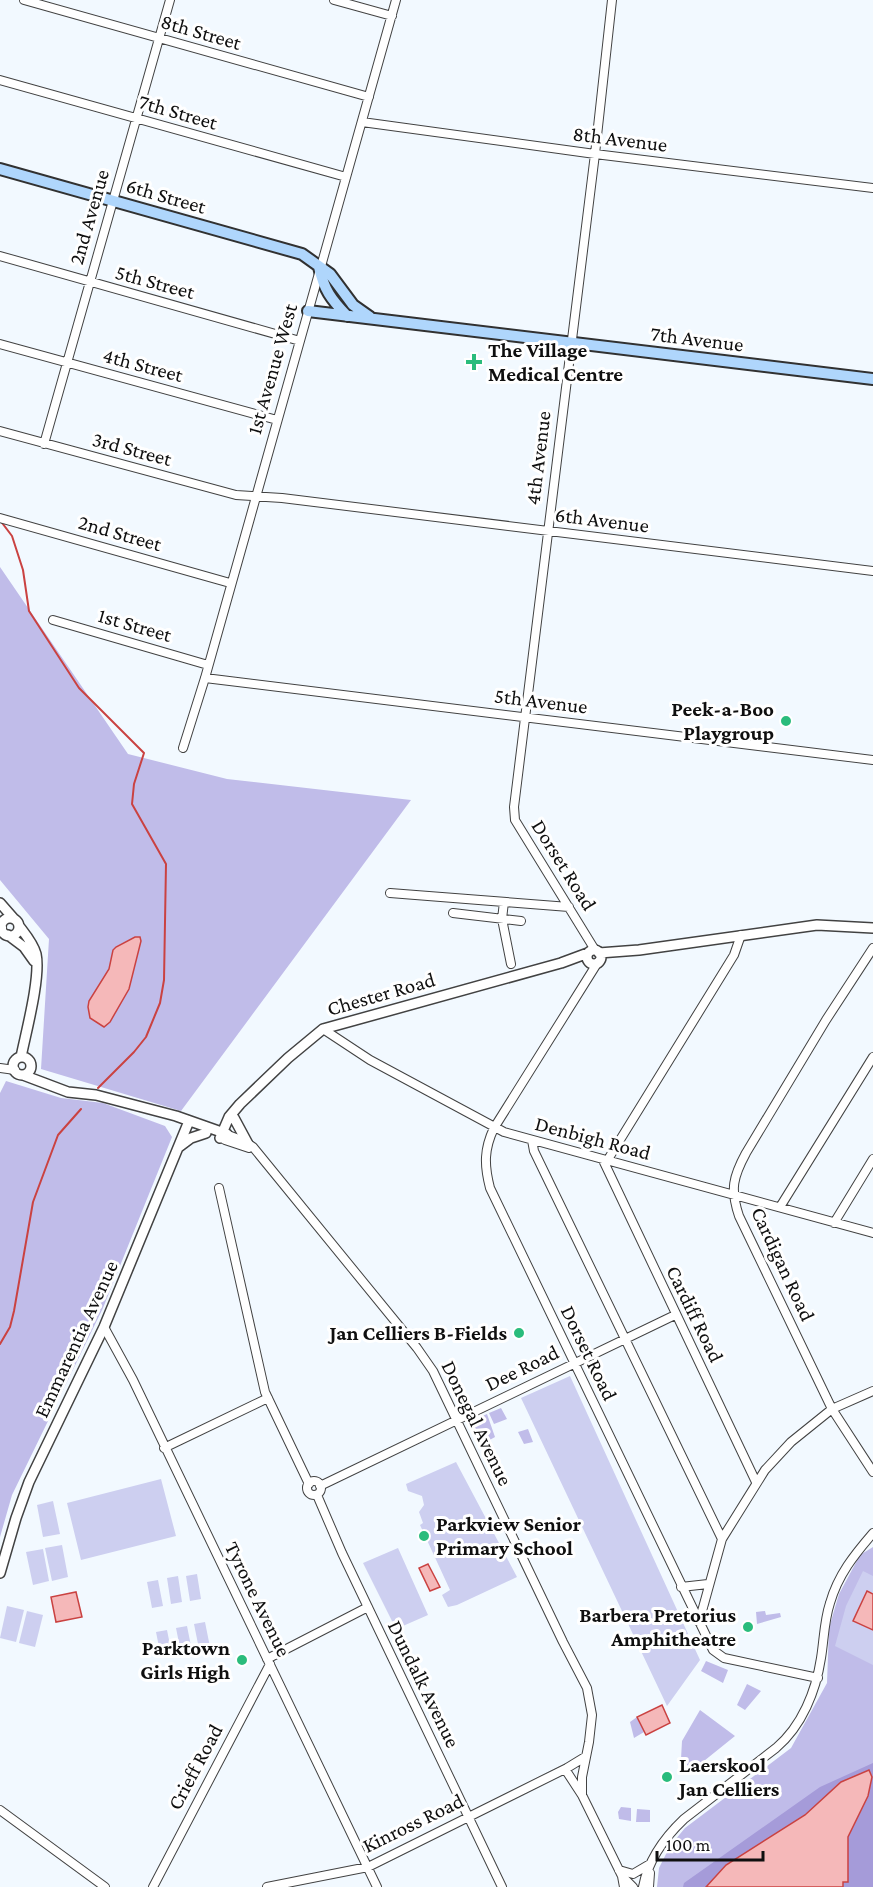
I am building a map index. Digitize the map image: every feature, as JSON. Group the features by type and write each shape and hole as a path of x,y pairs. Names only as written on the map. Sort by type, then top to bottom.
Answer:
{"main road":[{"name":"6th Street","path":"0,169 302,254 319,267"},
{"path":"319,267 322,283 330,297 347,316"},
{"path":"319,267 330,274 358,309 374,319"},
{"name":"7th Avenue","path":"308,312 873,380"}],"street":[{"name":"8th Street","path":"24,0 369,97"},
{"name":"2nd Avenue","path":"44,444 170,0"},
{"path":"334,0 392,16"},
{"name":"1st Avenue West","path":"183,748 396,0"},
{"name":"4th Avenue","path":"513,813 612,0"},
{"name":"7th Street","path":"0,80 346,177"},
{"name":"8th Avenue","path":"362,122 595,154 873,188"},
{"name":"5th Street","path":"0,256 300,341"},
{"name":"4th Street","path":"0,344 277,420"},
{"name":"3rd Street","path":"0,431 236,495 256,497"},
{"name":"6th Avenue","path":"256,497 282,498 873,571"},
{"name":"2nd Street","path":"0,518 230,583"},
{"name":"1st Street","path":"52,620 208,665"},
{"name":"5th Avenue","path":"204,678 873,760"},
{"name":"Dorset Road","path":"513,813 515,820 586,936 593,956 589,977 488,1141 485,1156 490,1188 710,1646 720,1656 818,1678"},
{"path":"390,893 569,907"},
{"path":"504,902 502,919 511,964"},
{"path":"1,904 35,950 35,986 21,1057 14,1062 19,1072"},
{"path":"1,904 3,928 28,952 36,966"},
{"path":"453,913 521,921"},
{"path":"3,928 9,918 16,922"},
{"path":"3,928 16,933 16,922"},
{"name":"Chester Road","path":"224,1136 237,1107 288,1058 323,1029 593,956 817,925 873,928"},
{"path":"605,1161 734,955 741,935"},
{"name":"Cardigan Road","path":"873,948 826,1020 746,1153 735,1175 733,1193 739,1216 832,1409 873,1472"},
{"name":"Denbigh Road","path":"323,1029 370,1060 494,1128 605,1161 733,1193 873,1233"},
{"path":"21,1057 29,1060 40,1081"},
{"path":"780,1207 873,1057"},
{"path":"19,1072 28,1072 31,1065"},
{"path":"0,1068 19,1072 68,1092 96,1095 200,1125 252,1147"},
{"path":"200,1125 231,1120 252,1147"},
{"path":"188,1123 206,1133 224,1136"},
{"name":"Emmarentia Avenue","path":"0,1574 29,1482 105,1327 188,1123"},
{"path":"177,1149 191,1138 206,1133"},
{"path":"532,1140 534,1151 722,1539"},
{"name":"Donegal Avenue","path":"252,1147 427,1361 587,1688 592,1710 584,1797"},
{"path":"834,1222 873,1159"},
{"name":"Cardiff Road","path":"605,1161 675,1315 756,1482"},
{"path":"219,1188 255,1352 268,1398 309,1484 309,1493 317,1494 321,1491 320,1485 313,1482 309,1484"},
{"name":"Dee Road","path":"320,1485 675,1315"},
{"name":"Tyrone Avenue","path":"105,1327 133,1380 377,1887"},
{"path":"699,1622 722,1539 756,1482 771,1462 791,1442 832,1409 873,1391"},
{"path":"164,1448 268,1398"},
{"name":"Dundalk Avenue","path":"317,1494 368,1607 502,1887"},
{"path":"643,1887 646,1873 664,1840 684,1819 787,1738 804,1710 818,1678 824,1627 834,1590 854,1555 873,1533"},
{"path":"681,1587 708,1584"},
{"path":"268,1661 368,1607"},
{"name":"Crieff Road","path":"153,1887 268,1661"},
{"name":"Kinross Road","path":"267,1887 368,1867 587,1757"},
{"name":"Donegal Avenue","path":"566,1768 584,1797 620,1873 624,1887"},
{"path":"0,1810 105,1887"},
{"path":"620,1873 633,1874 652,1864"},
{"path":"649,1887 652,1864"},
{"path":"620,1873 633,1887"}],"shaded area":[{"path":"0,567 128,754 227,779 411,800 181,1111 41,1069 49,939 0,880"},
{"path":"135,937 140,937 141,941 129,989 110,1022 104,1027 90,1018 89,1001 109,969 113,950"},
{"path":"6,1081 61,1098 103,1103 165,1126 172,1137 103,1308 12,1495 0,1537 0,1093"},
{"path":"570,1376 700,1660 667,1706 521,1398"},
{"path":"501,1408 507,1419 494,1424 489,1413"},
{"path":"487,1414 495,1437 479,1446 471,1429 476,1419"},
{"path":"528,1429 533,1442 524,1444 518,1432"},
{"path":"456,1462 517,1577 448,1607 442,1595 450,1590 420,1525 423,1523 419,1512 424,1505 422,1496 408,1491 406,1484"},
{"path":"161,1479 176,1536 81,1560 67,1503"},
{"path":"53,1501 60,1534 43,1537 37,1505"},
{"path":"62,1545 68,1577 52,1581 45,1548"},
{"path":"873,1547 873,1887 657,1887 659,1868 670,1846 685,1828 791,1748 827,1683 829,1628 839,1594 860,1555"},
{"path":"398,1548 428,1615 396,1629 363,1563"},
{"path":"43,1549 49,1581 33,1585 26,1552"},
{"path":"428,1564 440,1587 430,1591 419,1568"},
{"path":"863,1571 873,1576 873,1665 835,1646 846,1606"},
{"path":"197,1574 201,1599 190,1601 186,1576"},
{"path":"178,1576 182,1602 171,1604 167,1578"},
{"path":"158,1580 163,1606 152,1608 147,1582"},
{"path":"867,1591 873,1594 873,1630 853,1621"},
{"path":"76,1592 82,1617 56,1622 51,1597"},
{"path":"7,1606 24,1610 16,1642 0,1638"},
{"path":"27,1611 43,1615 35,1647 19,1643"},
{"path":"765,1611 766,1615 780,1613 781,1617 757,1624 756,1612"},
{"path":"205,1622 210,1647 199,1649 194,1624"},
{"path":"187,1626 192,1651 181,1653 176,1628"},
{"path":"167,1630 172,1655 161,1657 156,1632"},
{"path":"706,1661 728,1670 723,1683 701,1671"},
{"path":"747,1684 761,1691 745,1710 737,1705"},
{"path":"662,1705 670,1723 646,1735 637,1717"},
{"path":"700,1710 735,1736 699,1765 695,1773 681,1759 682,1741"},
{"path":"637,1717 644,1732 634,1738 630,1722"},
{"path":"873,1763 873,1887 843,1887 843,1882 848,1882 848,1837 868,1796 841,1782 805,1815 726,1865 706,1887 683,1887 684,1883 820,1787"},
{"path":"869,1770 872,1777 868,1796 848,1837 848,1882 843,1882 843,1887 706,1887 726,1865 805,1815 841,1782"},
{"path":"621,1807 631,1808 631,1821 619,1819 618,1812"},
{"path":"637,1809 650,1810 650,1822 636,1822"}],"waterway":[{"path":"0,520 12,536 23,570 29,611 79,688 144,753 134,784 132,804 166,864 164,980 160,1003 146,1037 98,1088"},
{"path":"0,1344 10,1327 14,1311 33,1202 58,1135 81,1109"}],"place":[{"name":"The Village Medical Centre","path":"474,362"},
{"name":"Peek-a-Boo Playgroup","path":"786,721"},
{"name":"Jan Celliers B-Fields","path":"519,1333"},
{"name":"Parkview Senior Primary School","path":"424,1536"},
{"name":"Barbera Pretorius Amphitheatre","path":"748,1627"},
{"name":"Parktown Girls High","path":"242,1660"},
{"name":"Laerskool Jan Celliers","path":"667,1777"}]}
